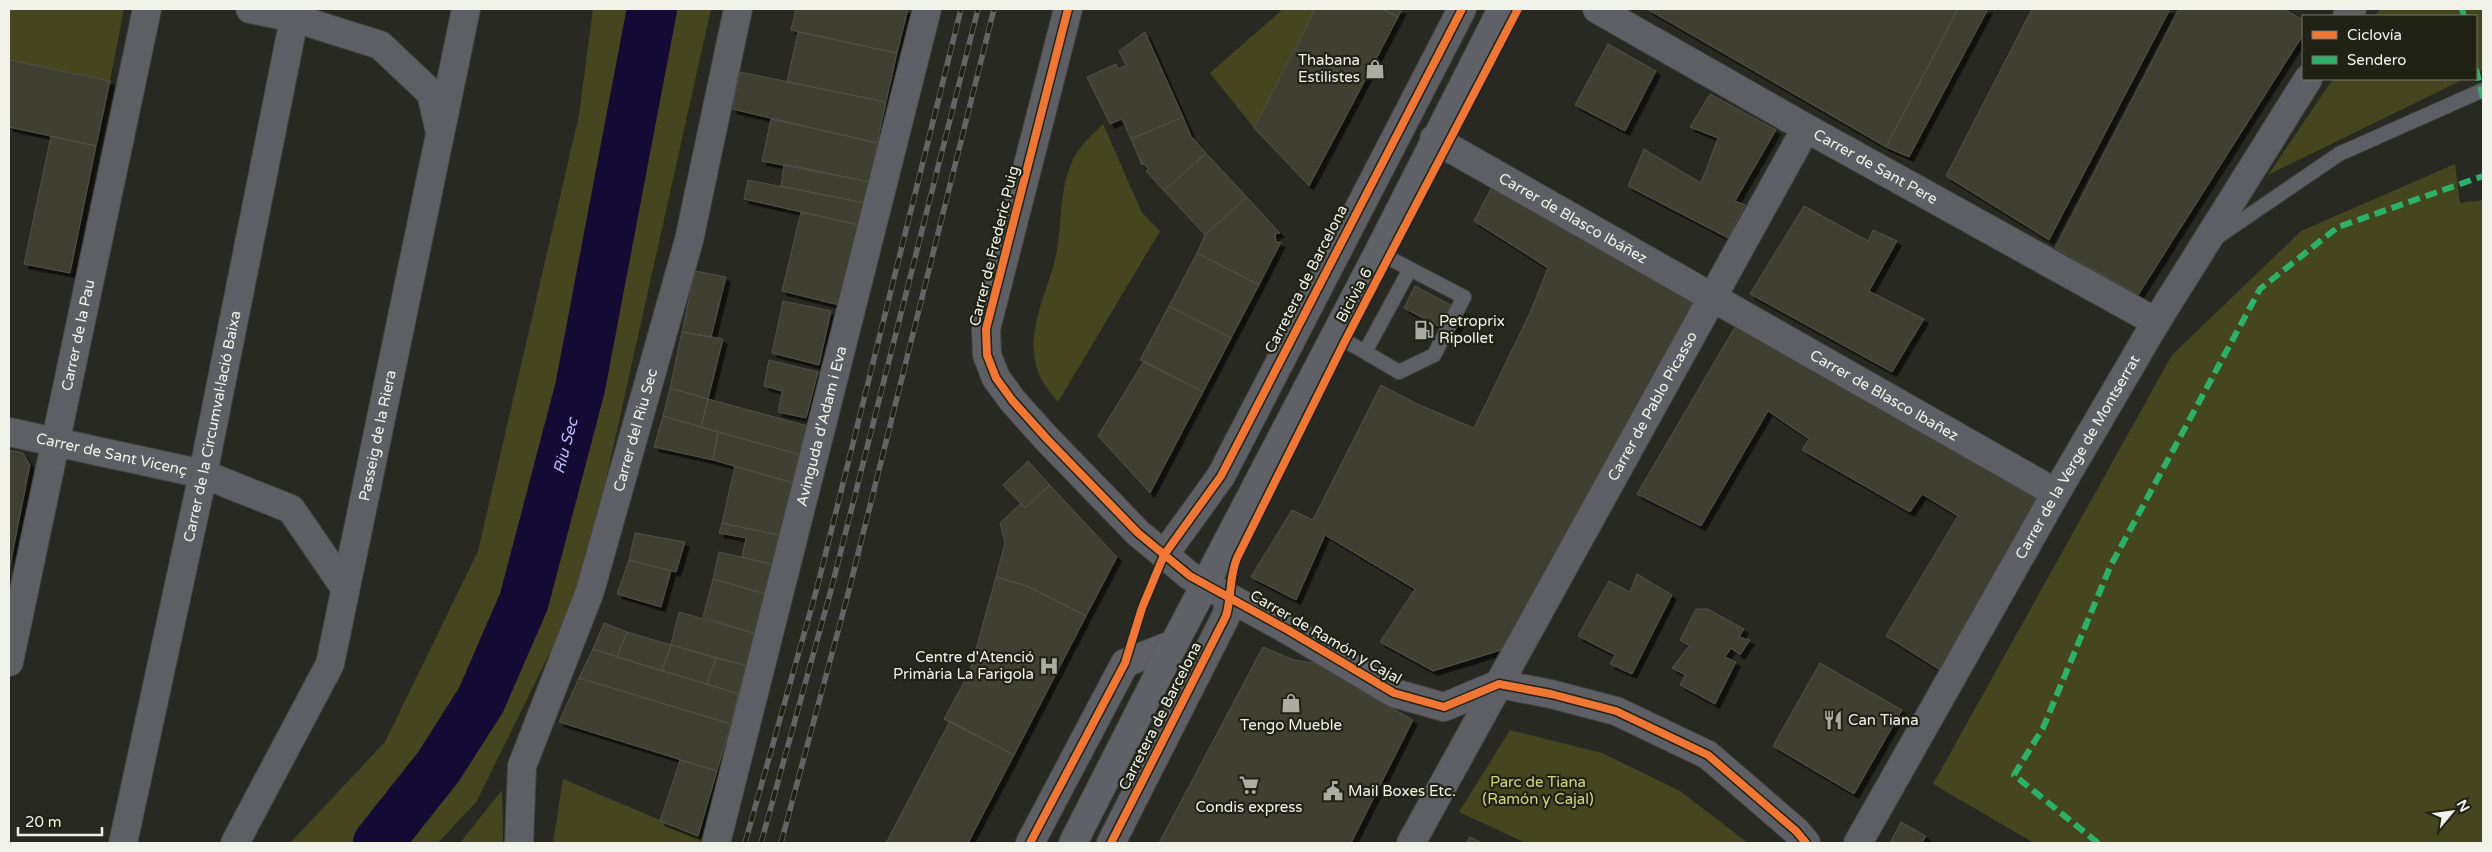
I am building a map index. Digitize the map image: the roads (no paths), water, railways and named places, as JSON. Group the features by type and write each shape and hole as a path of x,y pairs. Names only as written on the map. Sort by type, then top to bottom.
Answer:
{"main road":[{"name":"Carretera de Barcelona","path":"1073,843 1204,585 1377,254 1502,9"}],"street":[{"name":"Carrer de la Pau","path":"9,662 147,9"},
{"path":"250,9 295,13 380,45 431,93 440,134"},
{"name":"Passeig de la Riera","path":"235,843 330,664 466,9"},
{"name":"Carrer del Riu Sec","path":"520,843 522,766 593,582 689,240 738,9"},
{"name":"Avinguda d'Adam i Eva","path":"716,843 927,9"},
{"name":"Carrer de Frederic Puig","path":"1068,9 986,329 986,355 996,378 1012,400 1126,521 1164,555 1204,585"},
{"name":"Carretera de Barcelona","path":"1164,555 1221,476 1462,9"},
{"name":"Carrer de Sant Pere","path":"1597,9 1806,128 2156,322"},
{"name":"Carrer de la Circumval·lació Baixa","path":"122,843 203,474 295,13"},
{"name":"Carrer de la Verge de Montserrat","path":"1858,843 2056,493 2156,322 2307,80"},
{"name":"Carrer de Pablo Picasso","path":"1411,843 1806,128"},
{"name":"Carrer de Blasco Ibáñez","path":"1434,139 1712,298"},
{"name":"Carrer de Blasco Ibañez","path":"1712,298 2056,493"},
{"name":"Carrer de Sant Vicenç","path":"9,432 203,474 292,509 345,588"},
{"name":"Carrer de Ramón y Cajal","path":"1204,585 1288,630 1394,693 1444,707 1499,684"},
{"name":"Carretera de Barcelona","path":"1111,843 1226,616 1231,599"},
{"name":"Carretera de Barcelona","path":"1030,843 1124,663 1174,644"},
{"path":"1499,684 1551,694 1616,711 1708,755 1796,832 1806,843"}],"lane":[{"path":"2201,248 2339,154 2483,90"},
{"path":"1334,335 1400,372 1434,355 1464,297 1377,254"},
{"path":"1365,352 1410,269"}],"waterway":[{"name":"Riu Sec","path":"378,843 439,766 481,700 524,601 580,388 652,9"}],"railway":[{"path":"745,843 817,588 961,9"},
{"path":"761,843 831,590 978,9"},
{"path":"781,843 848,594 994,9"}],"place":[{"name":"Thabana Estilistes","path":"1375,69"},
{"name":"Petroprix Ripollet","path":"1424,330"},
{"name":"Centre d'Atenció Primària La Farigola","path":"1049,666"},
{"name":"Tengo Mueble","path":"1291,703"},
{"name":"Can Tiana","path":"1833,720"},
{"name":"Condis express","path":"1249,785"},
{"name":"Mail Boxes Etc.","path":"1333,791"}],"park label":[{"name":"Parc de Tiana (Ramón y Cajal)","path":"1538,790"}]}
